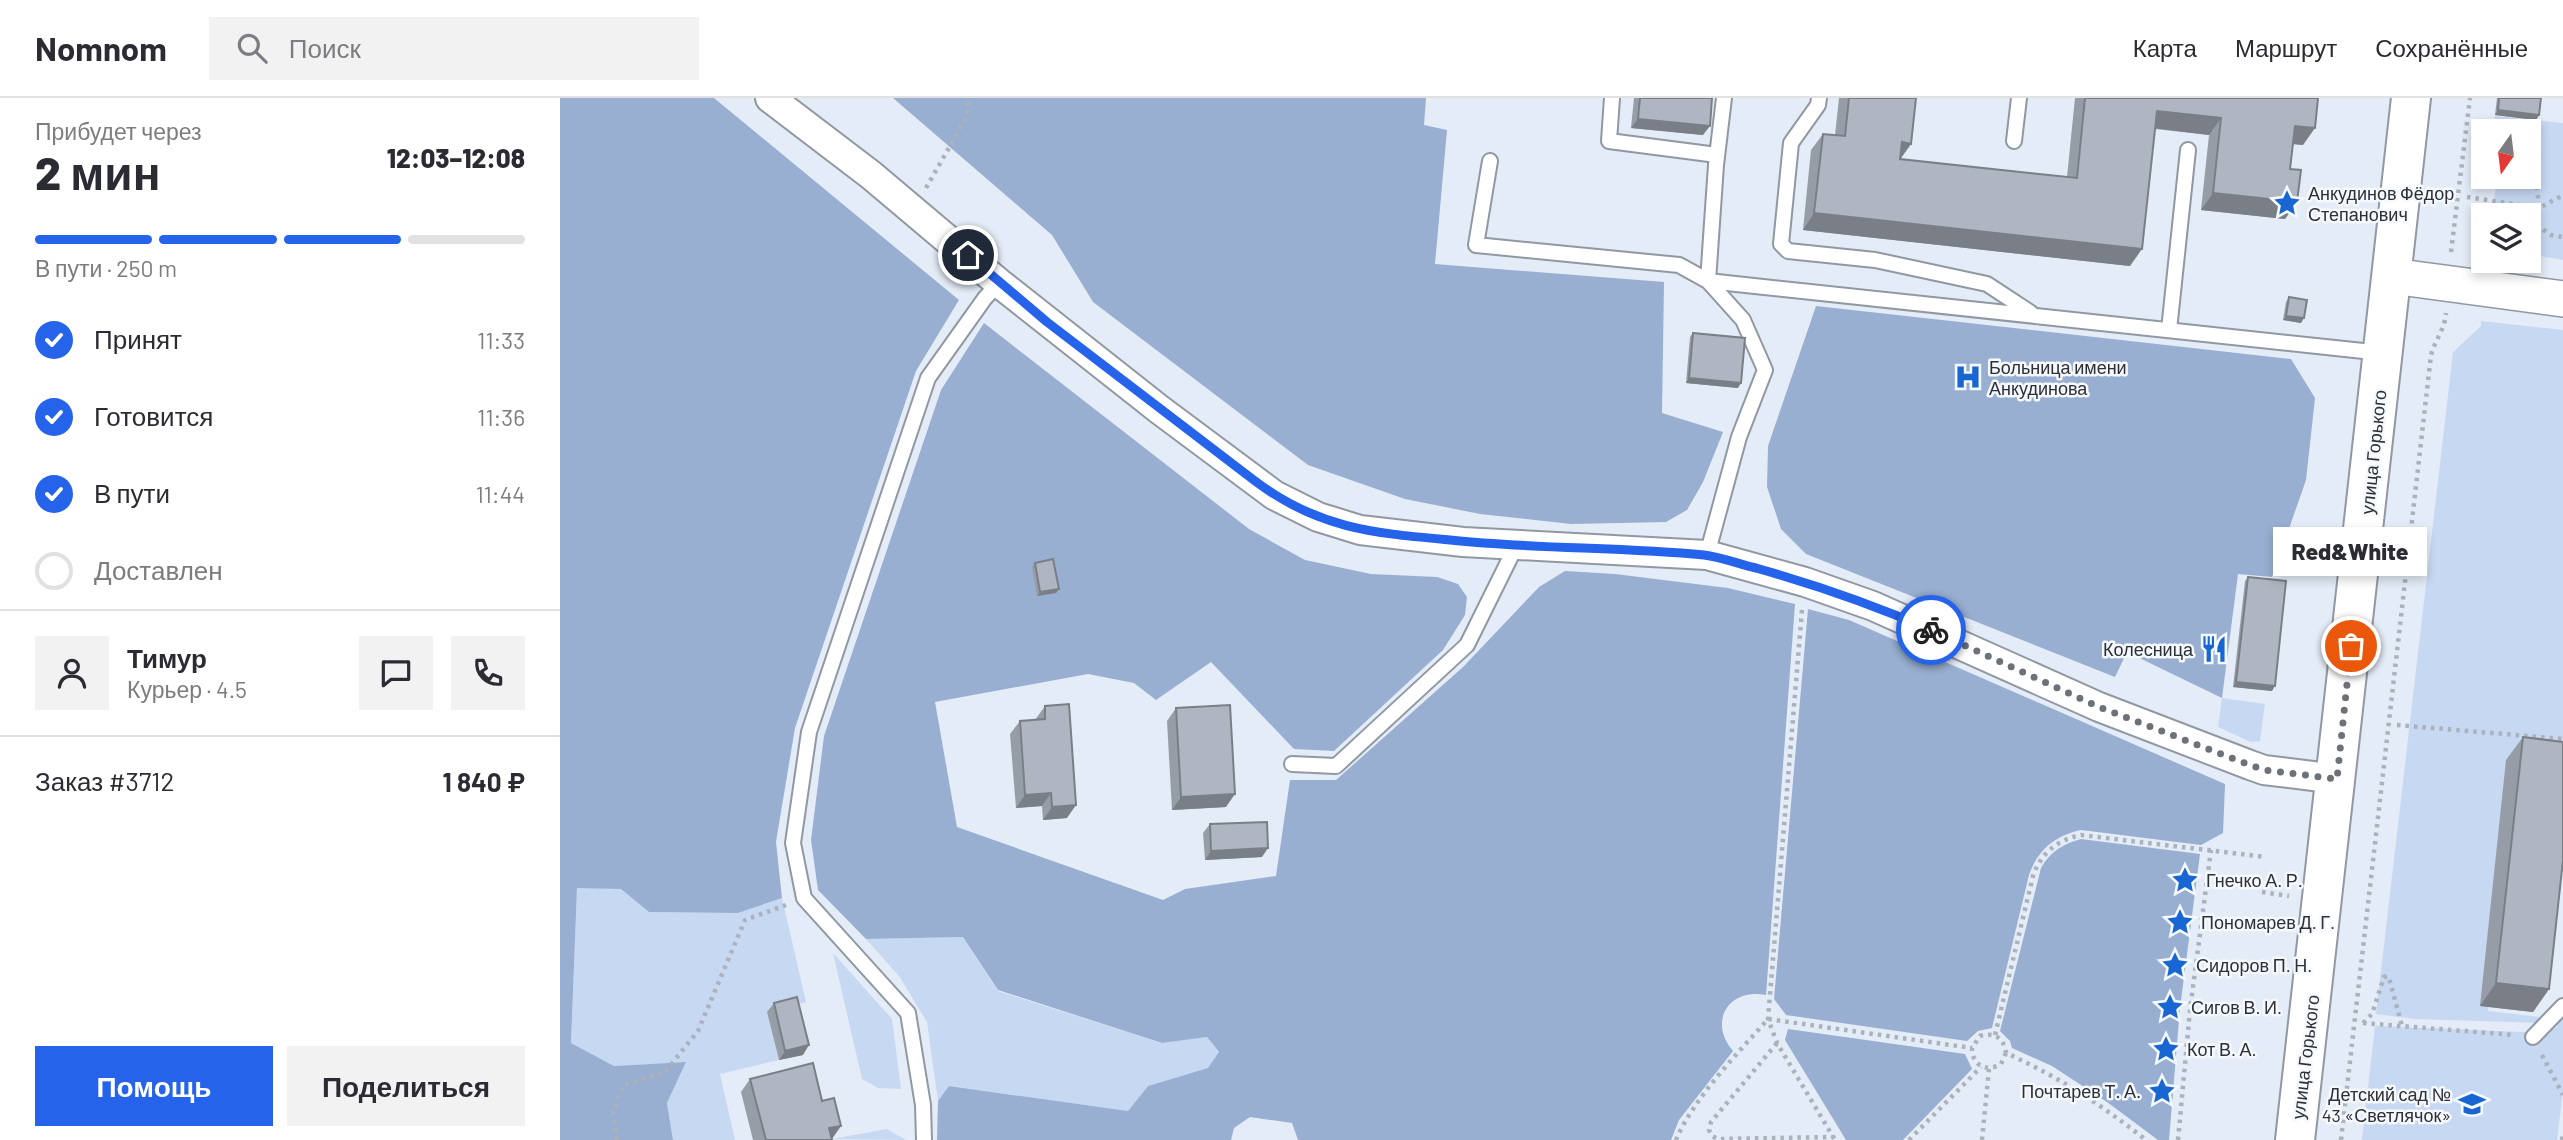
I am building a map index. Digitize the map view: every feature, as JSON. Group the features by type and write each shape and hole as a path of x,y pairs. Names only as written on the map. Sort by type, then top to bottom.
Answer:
{"main road":[{"name":"улица Горького","path":"2295,1140 2411,98"}],"street":[{"path":"770,98 913,209 999,283 1160,410 1274,495 1318,517 1360,530 1516,546 1707,555 1805,582 1873,606 2099,707 2264,770 2337,779"},
{"path":"2392,275 2563,299"}],"lane":[{"path":"1612,98 1609,141 1717,155"},
{"path":"1708,281 1724,98"},
{"path":"1819,98 1818,105 1791,143 1781,244 1788,251 1875,260 1987,284 2035,316"},
{"path":"2014,141 2019,98"},
{"path":"2169,330 2188,150"},
{"path":"1490,161 1476,245 1679,265 1708,281 1743,320 1765,370 1740,437 1707,555"},
{"path":"1708,281 2384,353"},
{"path":"924,1140 923,1105 908,1013 804,898 793,843 809,732 928,378 985,298 999,283"},
{"path":"1292,764 1336,766 1467,645 1516,546"},
{"path":"2533,1037 2563,1006"}],"path":[{"path":"913,209 966,118 970,98"},
{"path":"2453,235 2470,98"},
{"path":"2541,207 2563,195"},
{"path":"2467,197 2506,203"},
{"path":"2541,228 2551,235 2563,237"},
{"path":"2342,1140 2431,355 2436,339 2445,326"},
{"path":"1805,582 1769,1019 1777,1042 1835,1139"},
{"path":"2397,725 2563,739"},
{"path":"1995,1035 2033,876 2043,856 2060,841 2081,835 2266,857"},
{"path":"2178,1140 2190,1010 2210,850"},
{"path":"2262,892 2289,896"},
{"path":"617,1140 614,1113 623,1085 665,1072 698,1031 745,920 804,898"},
{"path":"2402,1027 2389,978 2384,977 2372,1014 2364,1023 2402,1027 2533,1037 2563,1095"},
{"path":"1769,1019 1972,1048"},
{"path":"1676,1140 1683,1122 1737,1054 1769,1019"},
{"path":"1995,1035 2001,1039 2006,1053 2001,1064 1989,1069 1981,1067 1972,1056 1972,1048 1980,1037 1995,1035"},
{"path":"1777,1042 1711,1122 1709,1130 1712,1136 1718,1139 1835,1139"},
{"path":"2006,1053 2049,1072 2104,1107 2146,1140"},
{"path":"1909,1140 1981,1067"},
{"path":"1982,1140 1989,1069"},
{"path":"2562,1140 2563,1133"}],"shaded area":[{"path":"560,98 714,98 959,300 916,371 795,728 776,842 782,898 738,913 649,912 621,889 577,888 571,1043 614,1066 686,1062 667,1103 673,1140 560,1140"},
{"path":"893,98 1426,98 1424,125 1447,130 1435,264 1664,282 1662,413 1723,432 1703,482 1687,510 1666,522 1571,524 1480,514 1405,499 1308,465 1093,302 1052,235"},
{"path":"2494,116 2524,119 2495,119"},
{"path":"2541,121 2563,123 2563,260 2541,256 2541,203 2494,203 2495,189 2541,189"},
{"path":"1816,306 2291,359 2315,398 2306,480 2272,577 2238,574 2222,698 2127,652 2115,677 1806,554 1781,529 1767,487 1768,446"},
{"path":"2481,321 2563,330 2563,762 2514,758 2488,1011 2548,1018 2549,1009 2552,1010 2546,1023 2416,1019 2376,1014 2453,352 2481,326"},
{"path":"984,323 1249,529 1305,560 1371,574 1437,577 1458,584 1467,597 1465,615 1443,650 1334,751 1294,749 1211,662 1156,700 1134,683 1088,674 935,702 957,827 1163,900 1185,889 1276,876 1290,780 1336,780 1463,667 1539,587 1565,571 1615,574 1728,588 1795,604 1766,995 1741,997 1732,1002 1726,1010 1722,1029 1733,1051 1679,1120 1671,1140 1298,1140 1292,1123 1250,1117 1234,1128 1231,1140 937,1140 938,1101 949,1086 1128,1111 1148,1086 1208,1068 1219,1052 1207,1037 1162,1043 998,990 963,937 866,939 818,890 811,840 824,736 941,390"},
{"path":"1808,609 1849,620 2225,784 2223,833 2201,845 2081,830 2048,845 2037,858 2029,875 1992,1028 1978,1031 1967,1041 1786,1015 1774,999"},
{"path":"2222,698 2265,704 2260,741 2251,742 2218,727"},
{"path":"2081,839 2200,854 2180,1008 2169,1140 2158,1140 2052,1066 2012,1048 2010,1041 2000,1031 2041,868 2058,849"},
{"path":"577,887 621,889 649,912 738,913 782,898 806,1002 767,1012 779,1060 720,1074 735,1140 673,1140 667,1103 686,1062 614,1066 571,1043"},
{"path":"963,937 998,991 1161,1043 1207,1037 1219,1053 1209,1068 1148,1086 1128,1111 950,1086 938,1101 927,1022 899,976 866,939"},
{"path":"833,953 892,1019 901,1089 878,1088 862,1079"},
{"name":"Детский сад № 43 «Светлячок»","path":"2561,1010 2563,1091 2557,1140 2362,1140 2375,1026 2546,1033 2557,1027"},
{"path":"1788,1029 1965,1054 1972,1069 1903,1140 1846,1140 1785,1040"},
{"path":"887,1129 906,1140 832,1139"}],"building":[{"path":"1640,98 1712,98 1710,126 1638,119"},
{"path":"1849,98 1916,98 1911,144 1902,142 1900,159 2077,178 2085,98 2318,98 2315,128 2295,126 2290,169 2301,170 2297,202 2213,193 2221,118 2157,111 2142,249 1814,213 1823,134 1845,136"},
{"path":"2499,98 2541,98 2539,115 2498,110"},
{"path":"2289,297 2307,300 2304,318 2286,316"},
{"path":"1693,333 1745,338 1741,383 1689,378"},
{"path":"1053,559 1059,589 1040,592 1035,563"},
{"path":"2248,577 2286,581 2275,686 2236,682"},
{"path":"1069,704 1076,805 1052,807 1051,793 1025,795 1020,721 1045,719 1045,706"},
{"path":"1230,705 1235,794 1181,797 1176,708"},
{"path":"2523,737 2563,742 2563,860 2549,989 2496,983"},
{"path":"1267,822 1268,848 1211,851 1210,824"},
{"path":"797,997 809,1045 785,1051 774,1003"},
{"path":"813,1063 822,1101 834,1098 841,1126 829,1128 832,1140 766,1140 750,1079"}],"way so far":[{"path":"1931,630 2099,707 2250,765 2264,770 2337,779 2351,646"}],"place":[{"name":"Анкудинов Фёдор Степанович","path":"2287,203"},
{"name":"Больница имени Анкудинова","path":"1968,377"},
{"name":"Red&White","path":"2351,646"},
{"name":"Колесница","path":"2214,649"},
{"name":"Гнечко А. Р.","path":"2185,880"},
{"name":"Пономарев Д. Г.","path":"2180,922"},
{"name":"Сидоров П. Н.","path":"2175,965"},
{"name":"Сигов В. И.","path":"2170,1007"},
{"name":"Кот В. А.","path":"2166,1049"},
{"name":"Почтарев Т. А.","path":"2162,1091"},
{"name":"Детский сад № 43 «Светлячок»","path":"2472,1104"}],"route":[{"path":"968,255 1047,322 1160,410 1274,495 1318,517 1360,530 1463,542 1707,555 1805,582 1931,630"}]}
